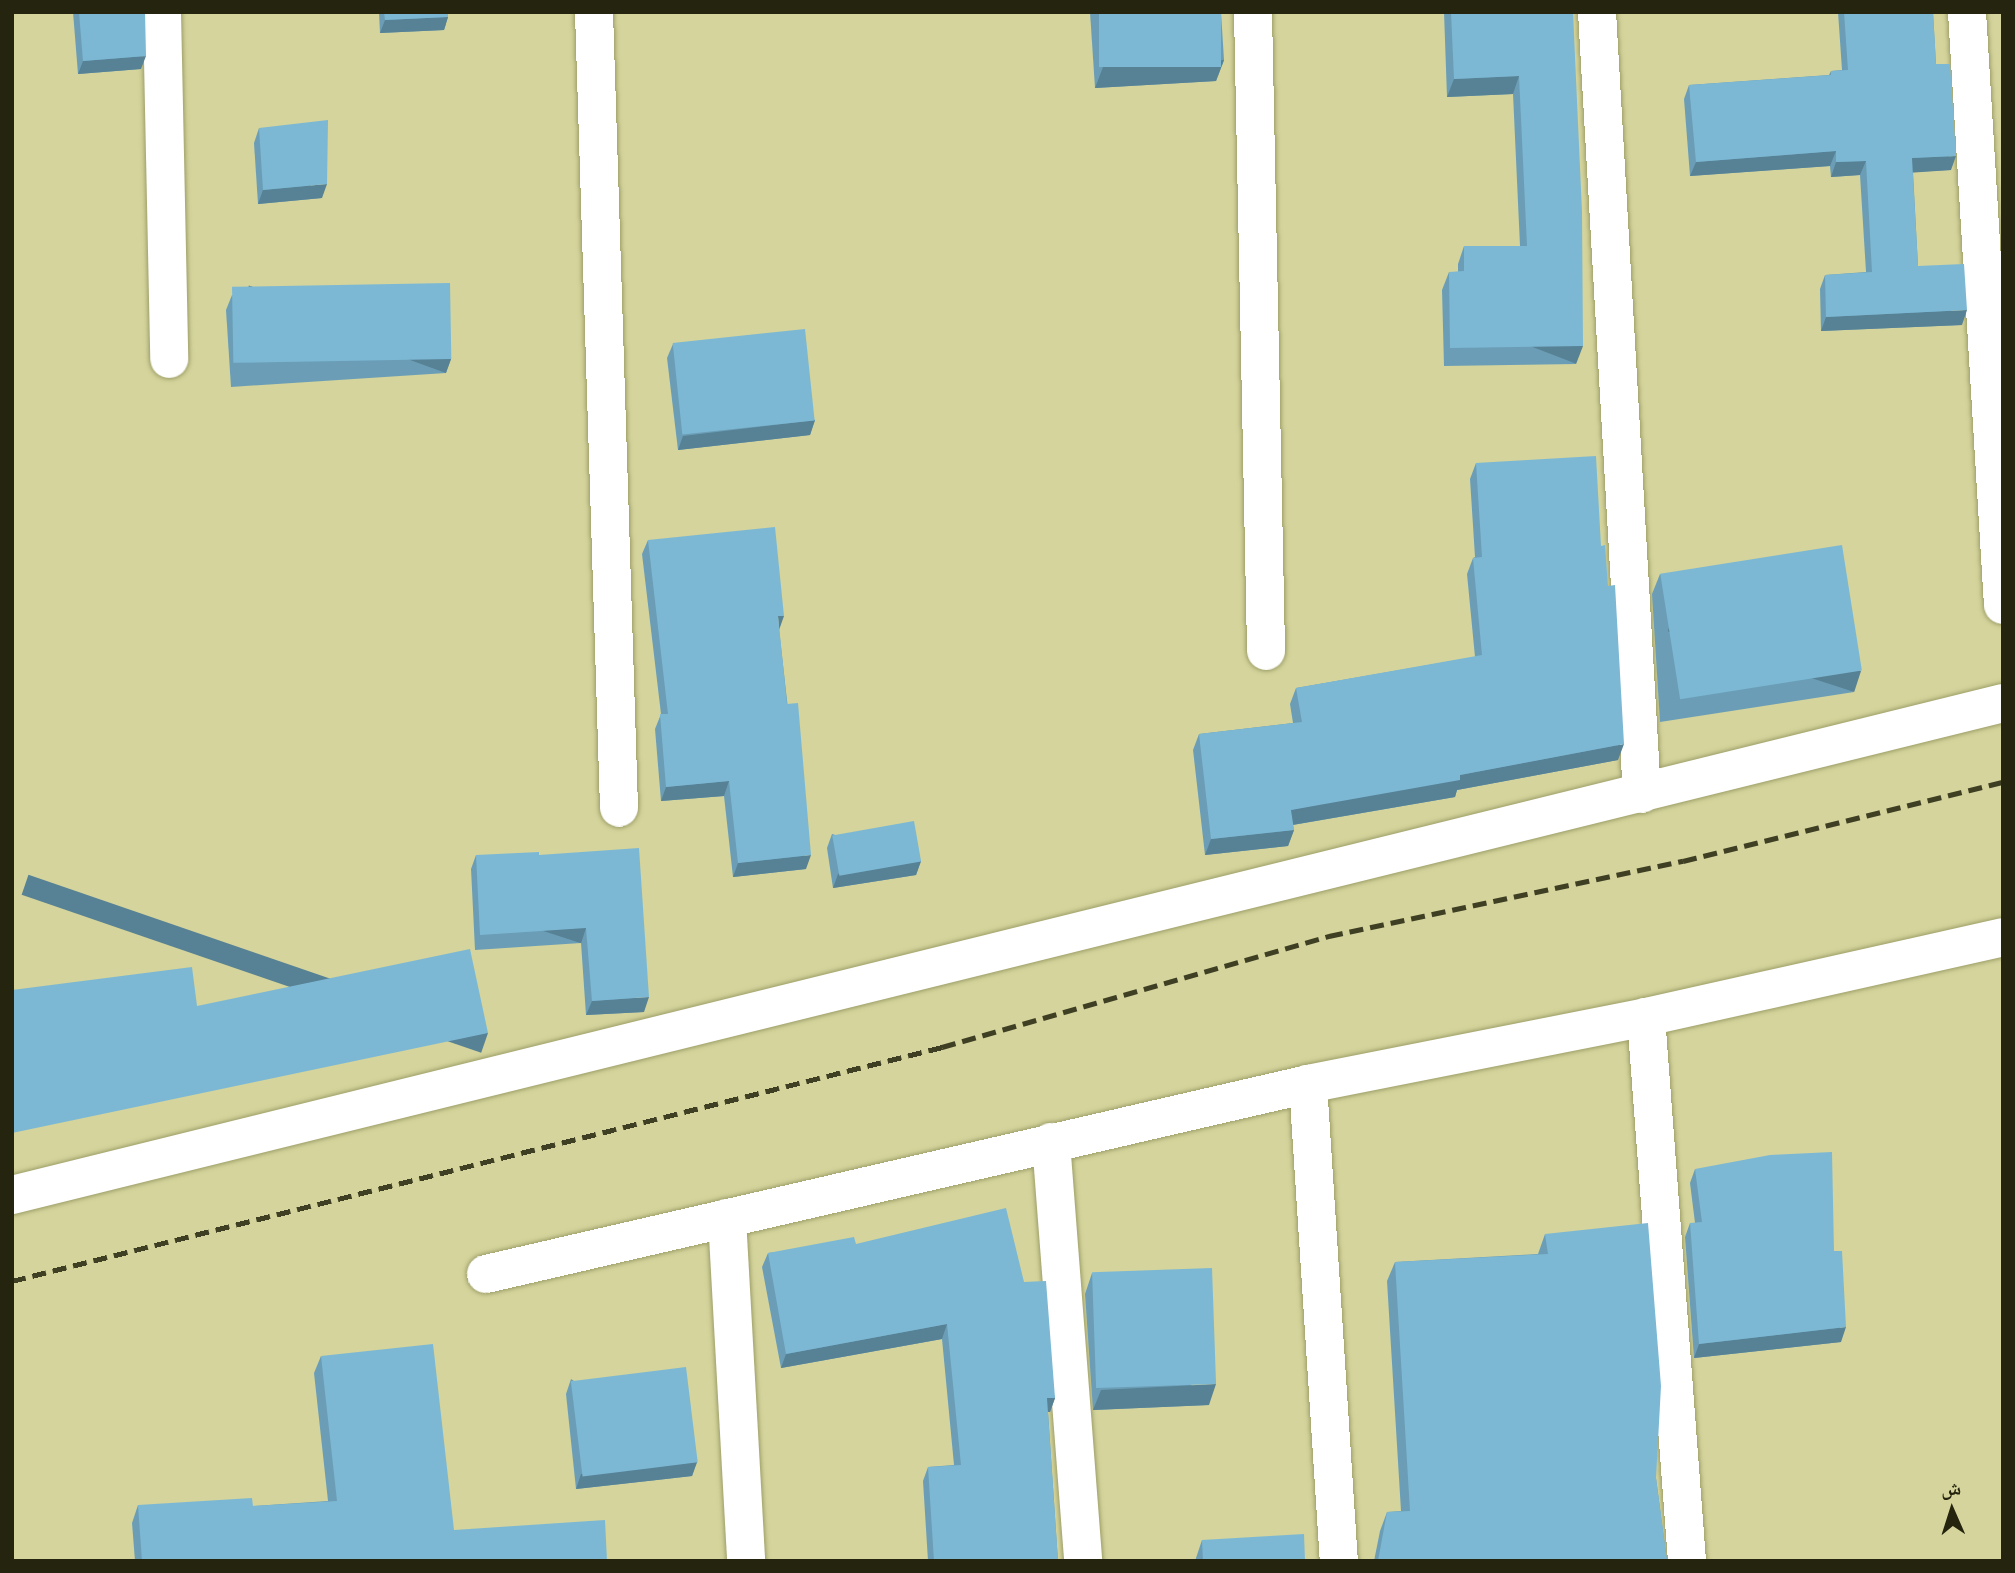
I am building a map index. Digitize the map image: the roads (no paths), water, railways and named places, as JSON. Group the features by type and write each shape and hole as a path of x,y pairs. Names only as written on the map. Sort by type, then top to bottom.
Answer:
{"street":[{"path":"162,12 169,359"},
{"path":"594,12 619,808"},
{"path":"1253,12 1266,651"},
{"path":"1597,12 1642,794"},
{"path":"1967,12 2003,605"},
{"path":"12,1195 2003,704"},
{"path":"486,1274 1308,1084 1646,1017 2003,937"},
{"path":"1646,1017 1687,1561"},
{"path":"1308,1084 1339,1561"},
{"path":"1051,1142 1083,1561"},
{"path":"727,1218 746,1561"}],"railway":[{"path":"12,1281 942,1047 1329,936 1683,861 2003,782"}]}
